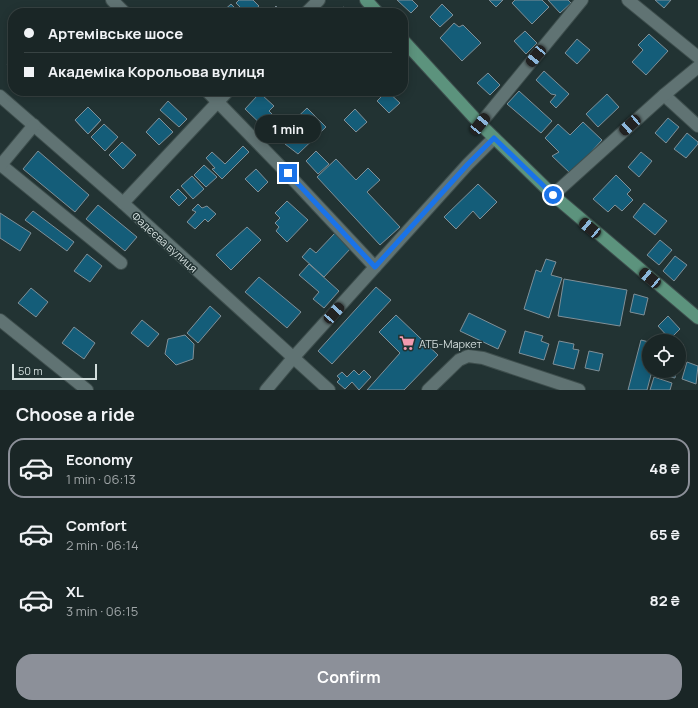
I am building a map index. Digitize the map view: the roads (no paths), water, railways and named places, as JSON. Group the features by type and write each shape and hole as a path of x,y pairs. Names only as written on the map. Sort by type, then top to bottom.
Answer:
{"main road":[{"path":"366,0 373,8"},
{"path":"408,45 480,124 553,195 698,318"}],"street":[{"path":"112,0 120,8"},
{"path":"311,8 319,0"},
{"path":"480,124 582,0"},
{"path":"628,0 698,57"},
{"path":"553,195 664,95 698,67"},
{"path":"664,95 698,126"},
{"name":"Фадєєва вулиця","path":"0,96 123,204 329,390"},
{"path":"212,96 375,267"},
{"path":"123,204 223,96"},
{"path":"34,126 2,159 121,263"},
{"path":"266,390 468,164 494,138"},
{"path":"0,320 87,390"},
{"path":"428,390 437,385 459,360 468,356 483,358 579,390"}],"place":[{"name":"АТБ-Маркет","path":"407,343"}]}
